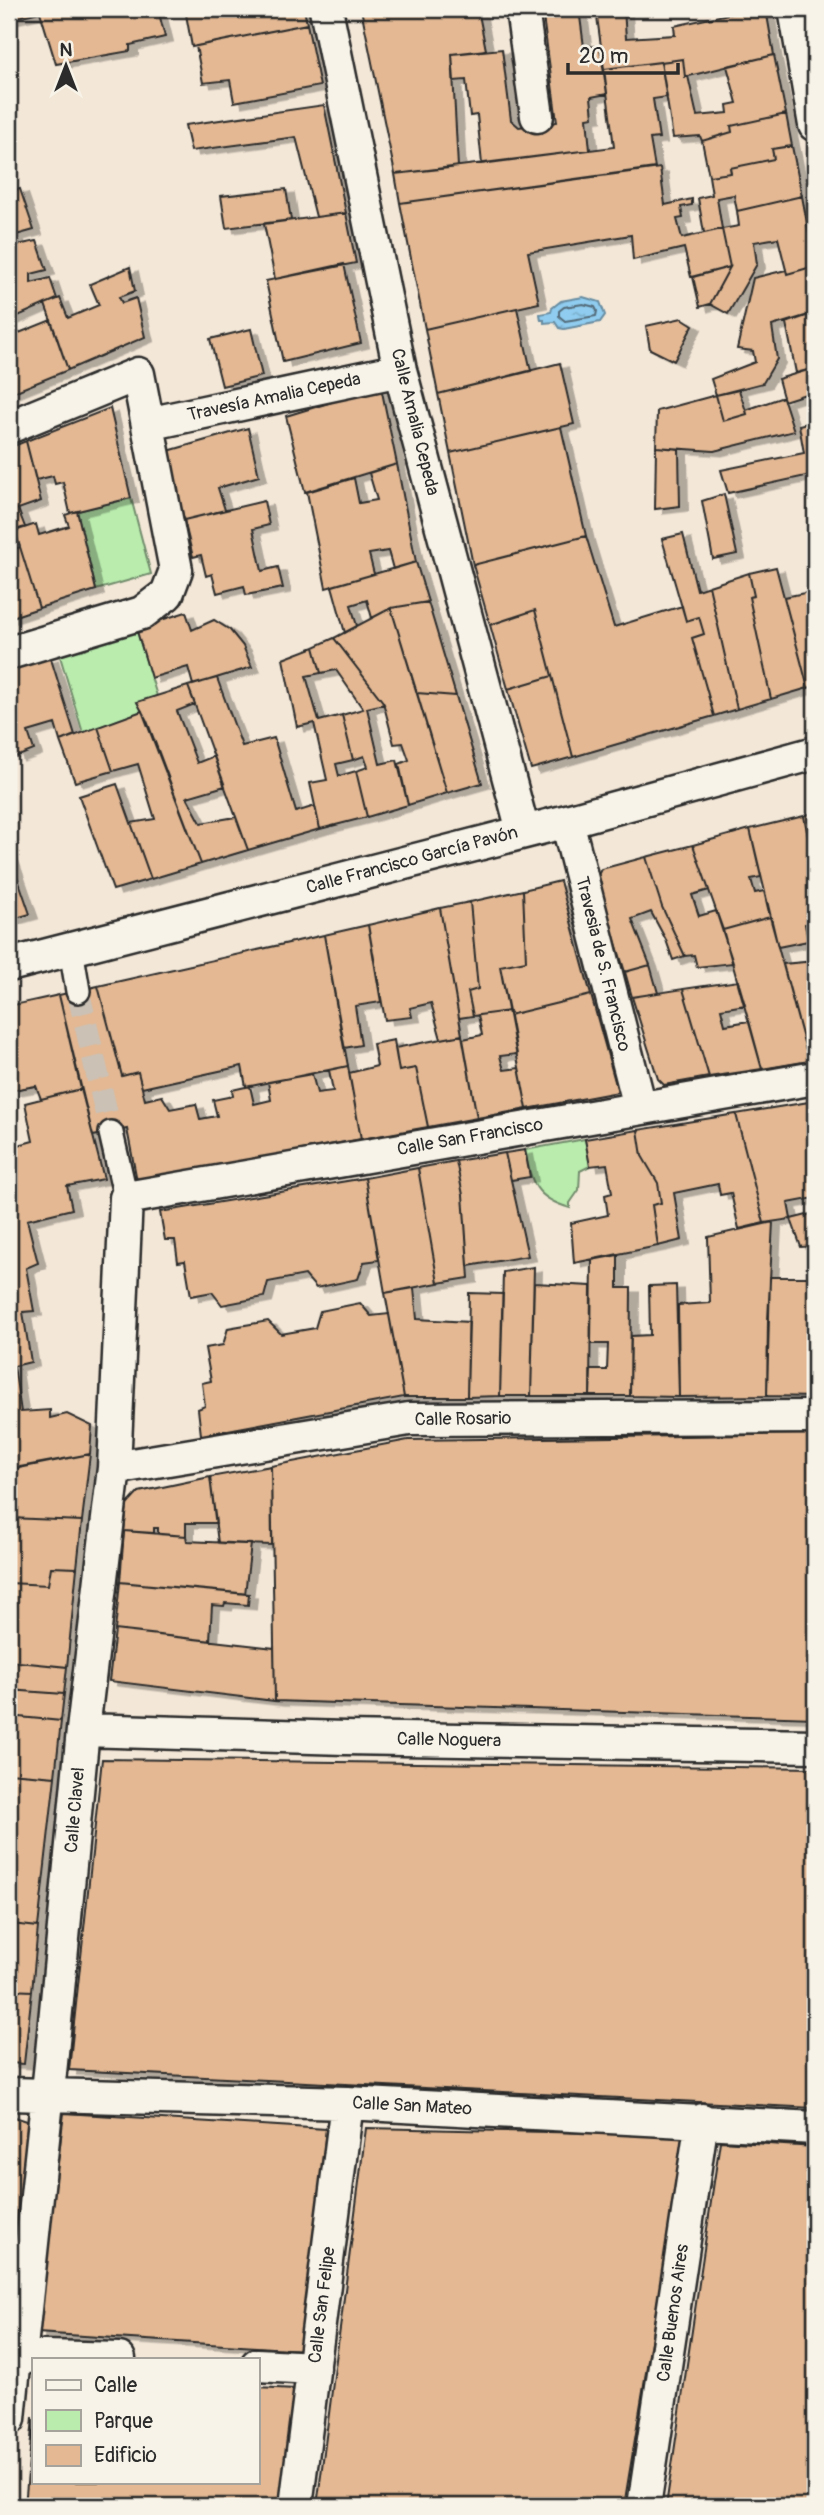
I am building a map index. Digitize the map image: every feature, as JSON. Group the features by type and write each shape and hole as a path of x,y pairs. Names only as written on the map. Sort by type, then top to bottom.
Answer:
{"street":[{"name":"Calle Amalia Cepeda","path":"326,9 400,370 523,831"},
{"path":"522,9 537,116"},
{"path":"795,9 810,65 815,125"},
{"name":"Travesía Amalia Cepeda","path":"148,424 400,370"},
{"path":"9,427 138,374 176,570 167,594 142,613 9,653"},
{"name":"Calle Francisco García Pavón","path":"9,965 567,821 815,753"},
{"name":"Travesia de S. Francisco","path":"567,821 640,1107"},
{"path":"71,949 78,990"},
{"name":"Calle San Francisco","path":"126,1198 815,1078"},
{"path":"111,1133 126,1198"},
{"name":"Calle Clavel","path":"9,2419 12,2356 22,2338 83,1730 114,1468 126,1198"},
{"name":"Calle Rosario","path":"114,1468 409,1419 815,1417"},
{"name":"Calle Noguera","path":"83,1730 345,1738 815,1746"},
{"name":"Calle San Mateo","path":"9,2094 347,2103 815,2128"},
{"name":"Calle San Felipe","path":"296,2506 347,2103"},
{"name":"Calle Buenos Aires","path":"645,2506 702,2120"},
{"path":"12,2356 83,2358"},
{"path":"259,2365 314,2368"}],"green space":[{"path":"131,498 151,574 96,590 77,511"},
{"path":"136,628 157,696 138,702 142,711 83,733 59,653"},
{"path":"585,1139 590,1166 580,1171 579,1190 570,1203 570,1208 549,1199 537,1188 525,1150"}],"water":[{"path":"583,297 600,302 605,315 600,322 564,329 559,328 555,322 544,323 544,320 541,320 540,314 551,312 561,301"}],"building":[{"path":"9,9 158,9 165,37 130,45 130,51 56,64 40,12 9,19"},
{"path":"185,9 304,9 307,24 192,47"},
{"path":"361,9 478,9 486,50 452,54 458,167 395,174"},
{"path":"542,9 579,9 584,47 600,46 607,94 591,97 593,117 587,118 590,150 482,164 477,115 470,116 466,80 454,81 452,54 502,49 511,120 519,127 557,122"},
{"path":"596,9 624,9 626,38 675,35 674,26 733,13 732,9 766,9 774,55 685,77 683,59 604,69"},
{"path":"307,24 320,86 234,102 230,80 203,83 196,46"},
{"path":"774,55 786,114 731,126 732,132 702,141 700,136 673,138 661,62 683,59 685,77 688,76 697,116 728,113 727,105 737,103 727,66"},
{"path":"661,62 667,97 653,99 659,138 650,139 655,168 400,203 395,174 614,147 604,69"},
{"path":"324,105 346,213 316,217 296,137 191,151 185,125"},
{"path":"786,114 792,146 772,149 774,159 730,168 731,173 709,176 702,141 732,132 731,126"},
{"path":"792,146 802,196 737,211 734,195 717,198 722,229 704,233 698,198 712,195 709,176 731,173 730,168 774,159 772,149"},
{"path":"660,168 665,205 692,199 692,205 681,207 683,218 677,219 682,238 722,229 730,267 691,277 684,248 633,260 631,235 528,252 539,303 425,329 400,203"},
{"path":"20,189 34,230 16,235 17,245 37,241 47,270 31,274 31,283 50,278 57,299 9,320 9,191"},
{"path":"286,189 291,220 226,228 221,196"},
{"path":"802,196 815,266 787,274 778,238 754,242 757,264 728,314 710,304 730,267 722,229 739,226 737,211"},
{"path":"346,213 356,263 275,279 264,224"},
{"path":"344,264 361,343 283,362 266,281"},
{"path":"815,266 815,313 772,326 777,359 763,383 716,395 711,379 755,362 753,351 737,349 753,278 786,270 787,274"},
{"path":"130,267 135,291 119,297 122,303 136,298 145,337 68,370 45,304 60,298 68,318 99,305 90,284"},
{"path":"730,267 710,304 700,307 693,277"},
{"path":"517,308 531,371 438,394 425,329"},
{"path":"815,313 815,368 796,373 786,323"},
{"path":"682,318 693,325 674,361 650,349 646,326"},
{"path":"51,320 68,370 9,394 9,337"},
{"path":"251,329 262,376 222,386 210,339"},
{"path":"560,363 574,424 450,453 438,394"},
{"path":"815,368 815,391 784,401 778,379"},
{"path":"381,387 397,464 305,492 286,416"},
{"path":"739,390 747,414 723,421 716,395"},
{"path":"716,395 723,421 747,414 746,410 783,397 794,431 714,451 656,447 657,411"},
{"path":"110,408 131,498 70,513 63,482 55,484 53,476 36,480 26,441"},
{"path":"815,421 815,474 728,493 721,470 804,453 799,425"},
{"path":"561,427 586,536 473,565 450,453"},
{"path":"248,428 259,476 218,488 225,510 184,520 168,451"},
{"path":"26,441 41,501 18,509 25,527 9,532 9,448"},
{"path":"656,447 679,449 680,506 655,509"},
{"path":"397,464 416,562 393,569 388,551 369,554 374,574 326,588 307,492 354,478 359,503 377,500 369,473"},
{"path":"724,494 737,554 713,559 702,501"},
{"path":"264,501 269,525 253,529 262,571 278,567 283,588 246,595 244,586 217,593 212,574 206,576 201,555 193,557 184,520"},
{"path":"77,511 96,590 39,608 15,531 36,524 39,535 69,526 65,515"},
{"path":"683,534 697,590 709,586 737,709 714,716 692,638 704,634 699,617 686,621 662,539"},
{"path":"586,536 614,627 682,606 686,621 699,617 704,634 692,638 714,716 573,757 535,610 490,625 473,565"},
{"path":"20,547 39,608 9,618 9,551"},
{"path":"416,562 428,602 391,608 372,618 367,600 351,605 357,626 345,633 332,586"},
{"path":"776,567 808,688 771,699 749,597 754,596 749,573"},
{"path":"749,573 754,596 749,597 771,699 737,709 709,586"},
{"path":"815,591 815,686 808,688 784,597"},
{"path":"428,602 456,696 417,693 391,608"},
{"path":"391,608 447,793 408,805 399,764 409,760 403,743 394,744 383,702 334,638"},
{"path":"535,610 552,676 508,689 490,625"},
{"path":"186,612 192,630 214,620 230,630 243,646 252,667 193,685 188,667 151,678 136,628"},
{"path":"334,638 384,704 367,708 380,764 397,760 408,805 367,817 356,771 368,767 364,756 353,760 342,715 363,709 336,670 321,673 314,647"},
{"path":"314,647 321,673 306,676 319,721 342,715 353,760 336,764 339,776 356,771 367,817 320,829 310,783 327,780 314,723 297,727 283,659"},
{"path":"50,656 75,735 60,741 55,724 28,732 34,750 16,757 9,733 9,669"},
{"path":"552,676 573,757 531,769 508,689"},
{"path":"217,678 242,746 274,738 296,812 315,806 320,829 248,850 188,686"},
{"path":"188,686 195,704 177,711 197,763 214,756 225,786 187,797 201,823 236,817 248,850 201,864 147,721 137,702"},
{"path":"417,693 456,696 482,783 447,793"},
{"path":"142,711 201,864 151,879 131,823 155,819 138,764 113,771 98,727"},
{"path":"98,727 113,771 75,782 60,741"},
{"path":"117,784 151,879 113,890 79,796"},
{"path":"815,812 815,872 804,816"},
{"path":"804,816 815,872 815,922 805,924 808,941 778,947 750,829"},
{"path":"750,829 761,877 751,879 755,893 764,891 770,917 723,930 693,845"},
{"path":"693,845 709,890 692,895 699,916 716,911 733,963 697,967 694,955 685,956 662,907 646,857"},
{"path":"9,853 30,914 9,920"},
{"path":"646,857 662,907 685,956 673,960 651,912 632,919 650,965 625,972 596,879 601,869"},
{"path":"560,881 591,995 509,1015 500,966 526,961 523,890"},
{"path":"523,890 526,961 500,966 509,1011 473,1016 468,992 478,989 470,902"},
{"path":"470,902 478,989 468,992 473,1016 459,1018 440,908"},
{"path":"440,908 462,1035 441,1039 431,1003 410,1008 412,1017 385,1020 368,925"},
{"path":"770,917 809,1061 762,1069 723,930"},
{"path":"368,925 381,1002 355,1006 361,1045 344,1048 324,935"},
{"path":"324,935 348,1066 246,1087 242,1066 142,1088 138,1072 122,1076 98,986"},
{"path":"815,961 815,1060 809,1061 783,964"},
{"path":"650,965 658,993 632,997 625,972"},
{"path":"738,981 745,1005 721,1009 725,1025 749,1021 762,1069 709,1077 683,989"},
{"path":"98,986 122,1076 138,1072 145,1100 162,1096 170,1109 196,1104 200,1119 217,1116 213,1100 233,1096 232,1090 250,1086 254,1104 271,1100 268,1082 312,1074 317,1093 333,1091 329,1070 348,1066 361,1139 137,1181 127,1129 93,1136 59,995"},
{"path":"683,989 709,1077 664,1085 658,1079 632,997"},
{"path":"59,995 81,1089 41,1099 36,1086 13,1090 9,1071 9,1006"},
{"path":"591,995 618,1092 527,1109 509,1015"},
{"path":"509,1011 517,1054 500,1056 504,1070 519,1068 527,1109 477,1118 463,1039 482,1035 478,1015"},
{"path":"462,1035 477,1118 428,1127 416,1068 399,1071 395,1048"},
{"path":"394,1040 399,1071 416,1068 428,1127 361,1139 349,1073 377,1066 373,1044"},
{"path":"81,1089 104,1179 67,1186 72,1209 27,1220 38,1263 26,1268 34,1311 23,1312 31,1362 14,1366 21,1412 50,1410 50,1418 67,1414 92,1426 90,1454 9,1469 9,1169 16,1167 11,1147 33,1141 25,1103"},
{"path":"815,1101 815,1198 788,1203 791,1219 764,1223 736,1114"},
{"path":"736,1114 764,1223 739,1229 731,1193 720,1195 718,1184 674,1193 682,1240 658,1246 652,1205 661,1203 658,1183 642,1156 638,1130"},
{"path":"638,1130 642,1156 658,1183 661,1203 652,1205 658,1246 574,1263 571,1223 608,1215 605,1195 612,1193 607,1164 590,1166 585,1139"},
{"path":"525,1150 530,1177 511,1180 505,1153"},
{"path":"505,1153 528,1256 468,1266 463,1195 456,1161"},
{"path":"456,1161 463,1195 469,1278 438,1283 418,1168"},
{"path":"418,1168 438,1283 385,1293 365,1178"},
{"path":"365,1178 379,1260 364,1262 358,1279 316,1288 305,1275 268,1282 264,1297 222,1305 212,1292 191,1296 185,1261 178,1262 175,1240 165,1240 160,1212"},
{"path":"815,1213 815,1246 801,1247 791,1219"},
{"path":"773,1222 767,1396 679,1397 678,1305 710,1303 708,1237"},
{"path":"618,1255 618,1288 631,1288 630,1396 590,1396 591,1370 607,1370 608,1344 591,1344 592,1260"},
{"path":"534,1267 531,1396 500,1396 503,1272"},
{"path":"770,1277 815,1277 815,1397 767,1396"},
{"path":"534,1283 591,1286 590,1396 531,1396"},
{"path":"676,1285 679,1397 630,1396 631,1336 650,1335 649,1286"},
{"path":"414,1288 417,1319 469,1322 467,1397 404,1397 385,1293"},
{"path":"469,1293 503,1294 500,1396 467,1397"},
{"path":"360,1303 371,1316 389,1314 404,1397 201,1435 198,1409 205,1406 202,1383 211,1381 205,1348 223,1345 228,1328 268,1321 281,1334 315,1328 320,1311"},
{"path":"815,1434 815,1718 275,1701 271,1466 408,1440"},
{"path":"90,1454 82,1521 9,1518 9,1470"},
{"path":"271,1466 272,1545 218,1543 210,1477"},
{"path":"210,1477 216,1523 186,1523 186,1536 158,1534 158,1528 154,1528 154,1533 124,1531 127,1505 139,1492"},
{"path":"9,1518 82,1521 77,1568 51,1567 48,1585 9,1583"},
{"path":"124,1531 186,1536 187,1541 251,1544 245,1594 120,1582"},
{"path":"51,1567 77,1568 67,1667 9,1661 9,1583 48,1585"},
{"path":"120,1582 249,1594 248,1605 212,1605 210,1641 115,1630"},
{"path":"115,1630 274,1648 275,1701 109,1681"},
{"path":"9,1661 67,1667 64,1694 9,1690"},
{"path":"9,1690 64,1694 61,1721 9,1716"},
{"path":"9,1716 61,1721 55,1777 9,1773"},
{"path":"102,1759 815,1768 815,2108 69,2070"},
{"path":"9,1773 55,1777 38,1927 11,1924 9,1939"},
{"path":"11,1924 38,1927 32,1991 9,1990"},
{"path":"9,1990 32,1991 24,2064 9,2063"},
{"path":"64,2113 326,2129 303,2350 37,2333"},
{"path":"9,2115 27,2121 30,2138 9,2342"},
{"path":"366,2128 685,2135 624,2506 317,2506"},
{"path":"720,2141 815,2147 815,2506 666,2506"},
{"path":"259,2387 295,2389 280,2506 25,2506 32,2428 32,2484 259,2484"}],"tunnel":[{"path":"78,991 111,1133"}]}
